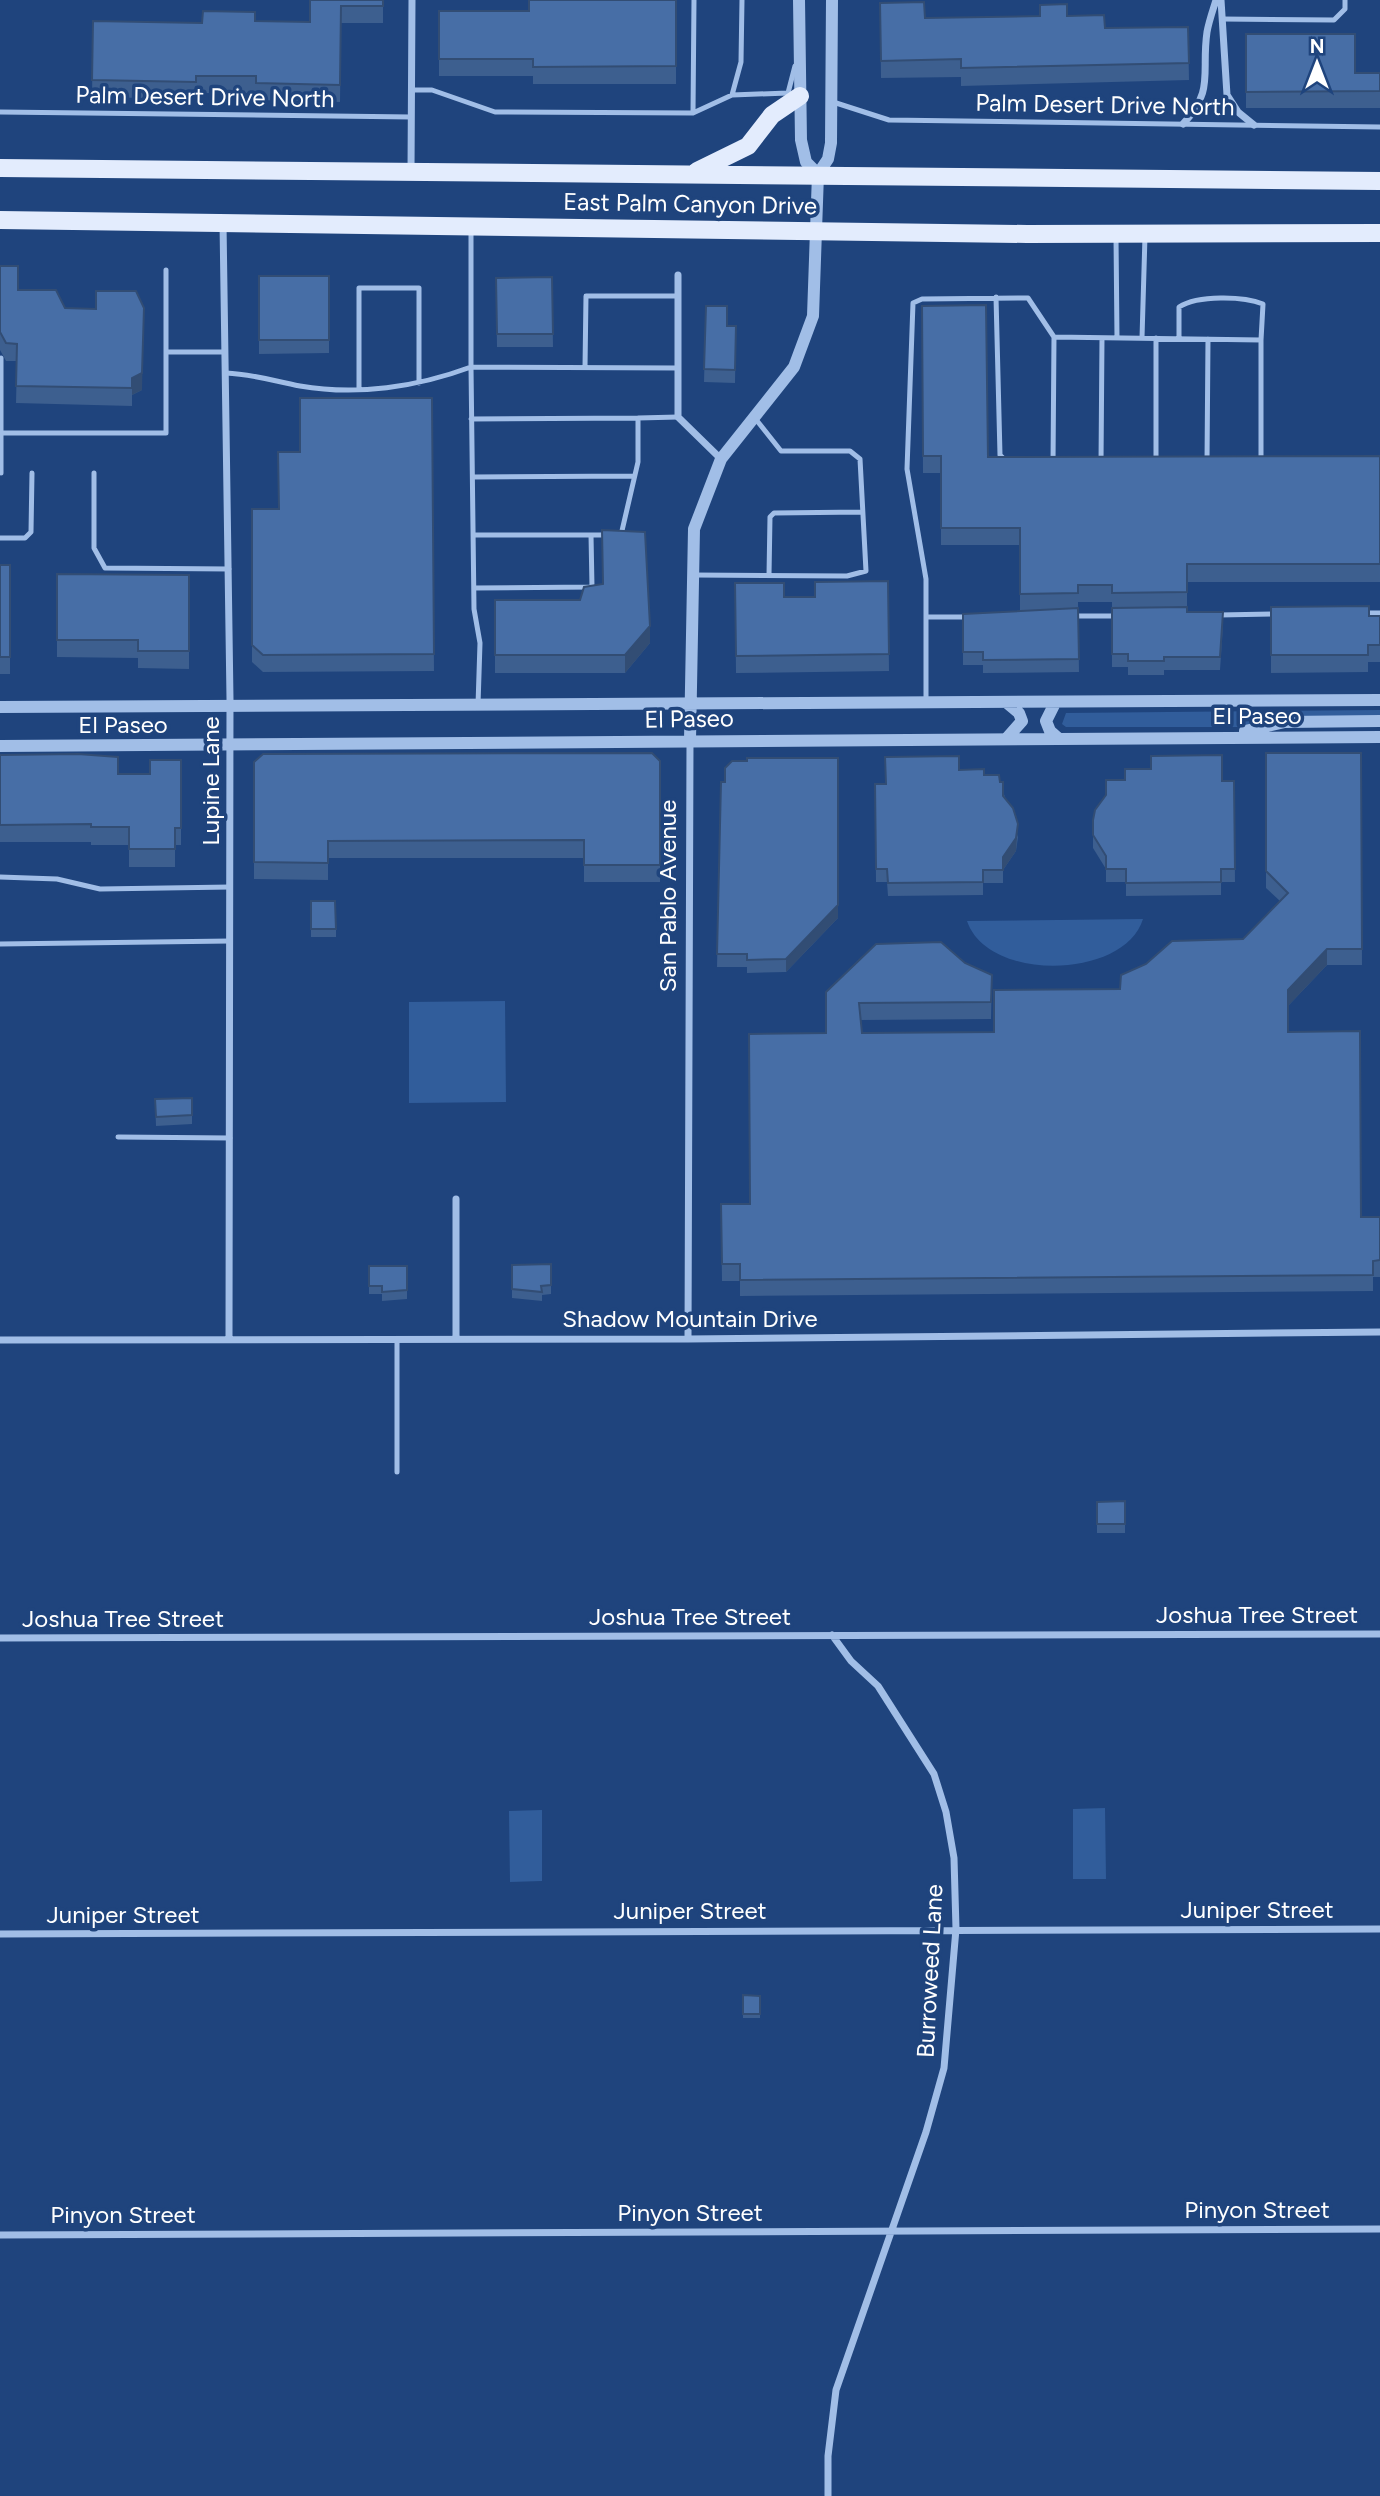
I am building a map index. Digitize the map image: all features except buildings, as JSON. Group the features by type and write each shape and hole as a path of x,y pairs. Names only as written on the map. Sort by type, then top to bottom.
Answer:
{"main road":[{"path":"695,173 748,146 772,115 800,96"},
{"name":"East Palm Canyon Drive","path":"0,168 1380,181"},
{"name":"East Palm Canyon Drive","path":"0,220 1116,234 1380,233"}],"street":[{"path":"411,173 412,0"},
{"name":"San Pablo Avenue","path":"799,0 800,140 806,162 818,174"},
{"name":"San Pablo Avenue","path":"688,1339 690,705 695,529 721,459 794,367 813,316 818,174 828,159 832,102 832,0"},
{"path":"1183,124 1199,107 1206,84 1207,32 1216,0"},
{"path":"1222,0 1227,95 1238,112 1254,125"},
{"name":"Lupine Lane","path":"223,222 230,706 229,1339"},
{"path":"678,275 678,417 721,459"},
{"name":"El Paseo","path":"0,707 1380,700"},
{"path":"1007,703 1019,713 1023,721 1007,738"},
{"path":"1055,703 1046,721 1058,738"},
{"path":"1227,737 1286,722 1380,721"},
{"name":"El Paseo","path":"0,746 1380,737"},
{"path":"456,1199 456,1339"},
{"name":"Shadow Mountain Drive","path":"0,1340 688,1339 1380,1332"},
{"name":"Joshua Tree Street","path":"0,1639 1380,1634"},
{"name":"Burroweed Lane","path":"828,2496 828,2456 836,2390 926,2132 944,2068 956,1929 954,1858 946,1812 934,1774 878,1686 851,1661 832,1636"},
{"name":"Juniper Street","path":"0,1934 1380,1929"},
{"name":"Pinyon Street","path":"0,2235 1380,2229"}],"lane":[{"path":"692,113 694,0"},
{"path":"733,95 741,62 742,0"},
{"path":"1222,19 1334,20 1345,9 1345,0"},
{"path":"413,90 432,90 495,112 692,113 733,95 788,93 800,49"},
{"name":"Palm Desert Drive North","path":"832,102 889,120 1380,127"},
{"name":"Palm Desert Drive North","path":"0,112 411,117"},
{"path":"471,226 474,587 480,643 478,705"},
{"path":"1116,234 1118,338"},
{"path":"1142,338 1145,234"},
{"path":"1,433 166,433 166,270"},
{"path":"359,388 359,288 419,288 419,383"},
{"path":"585,367 586,296 678,296"},
{"path":"996,298 1000,455 1010,464"},
{"path":"926,704 926,579 907,469 913,303 922,299 1028,298 1054,337 1052,464"},
{"path":"1179,338 1180,307 1189,301 1253,300 1263,304 1261,463"},
{"path":"1054,337 1261,340"},
{"path":"1101,463 1102,338"},
{"path":"1156,338 1156,463"},
{"path":"1207,463 1208,339"},
{"path":"166,352 226,352"},
{"path":"1,358 1,473"},
{"path":"226,373 254,374 302,386 359,388 419,383 471,367 678,368"},
{"path":"471,419 678,417"},
{"path":"693,575 847,576 866,571 860,459 849,451 781,451 754,417"},
{"path":"473,535 621,536 638,462 638,418"},
{"path":"1089,463 1115,463"},
{"path":"1142,463 1169,463"},
{"path":"1194,463 1220,463"},
{"path":"1247,463 1274,463"},
{"path":"1042,464 1065,464"},
{"path":"0,538 29,536 32,473"},
{"path":"94,473 94,548 105,568 229,569"},
{"path":"472,477 634,476"},
{"path":"769,575 771,517 774,513 862,512"},
{"path":"474,587 592,587 591,536"},
{"path":"1353,613 1380,613"},
{"path":"1206,615 1286,614"},
{"path":"1059,616 1125,615"},
{"path":"926,617 979,617"},
{"path":"0,877 57,878 100,889 230,887"},
{"path":"0,944 230,941"},
{"path":"118,1137 230,1138"},
{"path":"397,1339 397,1472"}],"shaded area":[{"path":"1380,710 1380,716 1237,727 1066,727 1062,724 1066,713"},
{"path":"1143,919 1131,939 1111,953 1085,962 1056,966 1027,963 1001,955 980,941 967,921"},
{"path":"505,1001 506,1102 409,1103 409,1002"},
{"path":"1105,1808 1106,1879 1073,1879 1073,1809"},
{"path":"542,1810 542,1881 510,1882 509,1811"}]}
